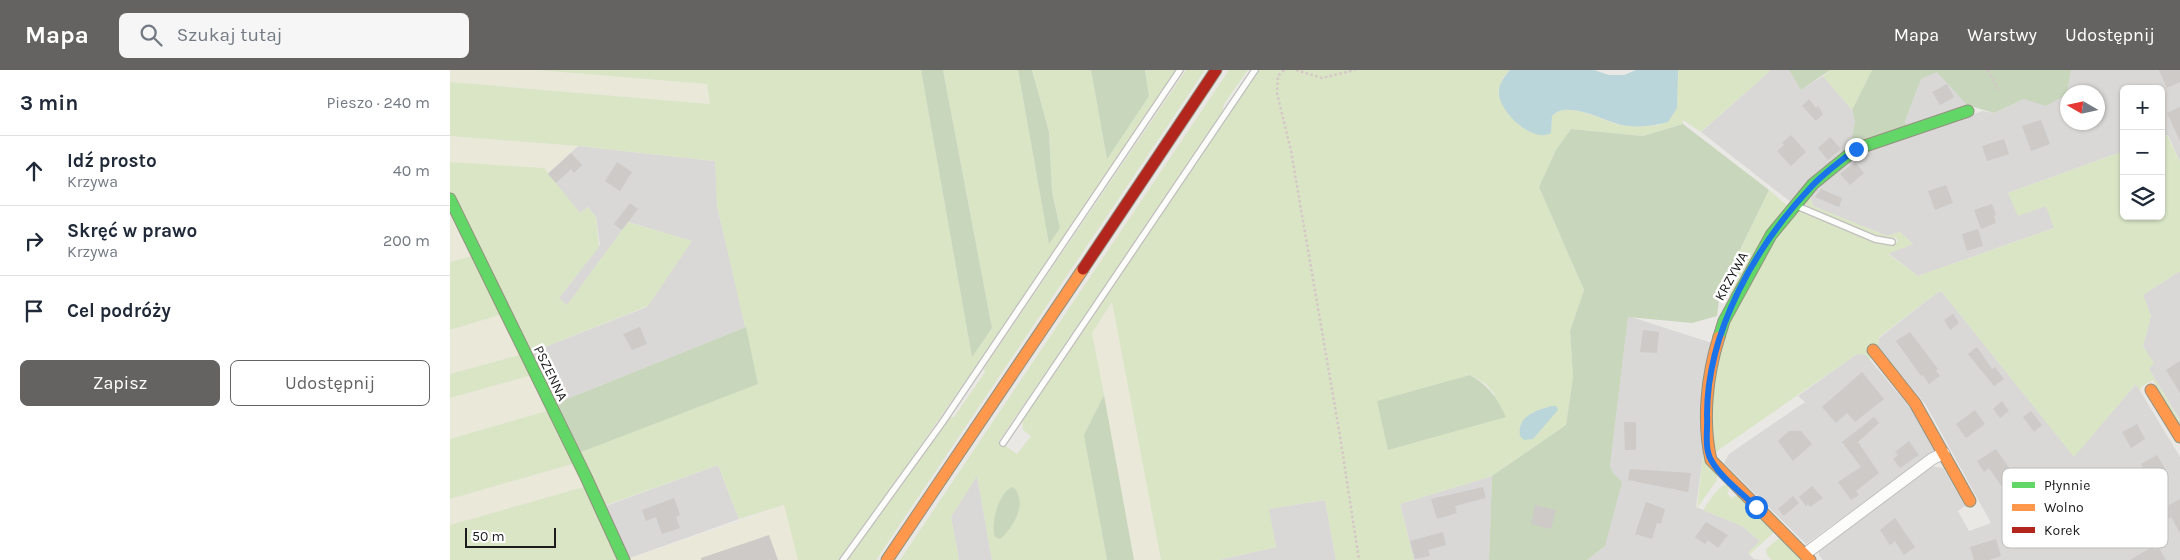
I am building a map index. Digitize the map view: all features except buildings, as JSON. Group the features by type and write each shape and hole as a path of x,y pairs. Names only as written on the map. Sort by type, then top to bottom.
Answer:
{"street":[{"path":"887,560 1216,70"},
{"name":"KRZYWA","path":"1808,557 1724,476 1711,460 1708,447 1707,397 1717,344 1724,321 1771,235 1813,184 1856,149 1968,111"},
{"name":"PSZENNA","path":"450,199 586,477 624,560"},
{"path":"1874,350 1915,403 1970,501"},
{"path":"2151,390 2180,437"},
{"path":"1808,557 1932,459 1944,453"}],"lane":[{"path":"843,560 942,423 1180,70"},
{"path":"1003,443 1255,70"},
{"path":"1795,204 1876,239 1892,242"}],"path":[{"path":"1284,70 1278,76 1277,93 1291,151 1340,436 1358,560"},
{"path":"1296,70 1322,78 1355,70"},
{"path":"1988,70 1998,89"}],"shaded area":[{"path":"450,70 537,70 707,84 710,104 450,82"},
{"path":"1771,70 1789,70 1801,90 1823,76 1852,110 1855,121 1850,148 1792,203 1701,132"},
{"path":"2071,70 2180,70 2180,162 2168,135 2165,136 2165,85 2120,85 2120,152 2008,193 2046,205 2054,228 1918,276 1888,253 1913,244 1900,232 1887,236 1813,206 1810,195 1853,154 1962,117 1983,111 1994,113 2024,99 2060,95 2060,130 2105,130 2105,85 2068,85"},
{"path":"1937,71 1967,105 1907,128 1905,121 1921,79"},
{"path":"450,136 578,146 547,174 450,162"},
{"path":"578,146 715,161 719,203 717,206 746,327 557,403 532,352 647,307 691,241 628,222 567,306 559,298 600,245 596,217 588,207 580,213 547,174"},
{"path":"452,217 472,256 450,262 450,218"},
{"path":"2180,271 2180,420 2149,369 2153,363 2143,346 2151,316 2143,295"},
{"path":"1938,292 1942,292 2074,456 2136,384 2180,457 2180,560 1823,560 1819,555 1819,549 1931,466 1943,468 1965,506 1958,511 1969,531 1991,523 1926,405 1878,346 1879,338"},
{"path":"1113,301 1161,560 1134,560 1092,333"},
{"path":"503,314 523,354 450,374 450,330"},
{"path":"1628,316 1712,343 1703,456 1696,507 1742,526 1760,541 1748,553 1754,559 1763,560 1587,560 1605,546 1613,473 1610,466"},
{"path":"1858,353 1866,355 1913,411 1935,452 1869,501 1868,499 1806,544 1724,463 1729,454 1805,402 1798,396"},
{"path":"532,375 550,410 450,439 450,398"},
{"path":"576,463 587,486 450,525 450,499"},
{"path":"718,465 739,519 630,558 606,506"},
{"path":"977,475 992,560 959,560 951,517"},
{"path":"1492,476 1489,560 1414,560 1400,504"},
{"path":"1325,500 1336,560 1218,560 1276,547 1268,509"},
{"path":"785,505 798,560 631,560 630,558"}],"green space":[{"path":"537,70 921,70 972,356 992,328 943,70 1018,70 1049,243 1060,228 1052,192 1049,132 1032,70 1091,70 1107,158 1149,96 1145,70 1176,70 926,439 840,560 798,560 784,505 739,519 718,465 604,506 450,193 450,162 544,168 580,213 588,207 596,217 599,247 559,298 567,305 628,222 692,241 648,306 532,352 557,403 758,383 717,206 715,161 578,146 450,136 450,82 710,104 707,84"},
{"path":"921,70 943,70 992,328 972,357"},
{"path":"1018,70 1032,70 1049,132 1052,192 1060,228 1049,244"},
{"path":"1091,70 1145,70 1149,96 1107,159"},
{"path":"1186,70 1205,70 876,560 847,560 950,417 954,417 985,372 984,368"},
{"path":"1229,70 1248,70 1224,104 1222,115 999,441 1017,454 1031,436 1023,430 1022,420 1259,70 1510,70 1503,78 1498,91 1551,129 1552,116 1559,111 1567,110 1576,110 1621,125 1660,125 1678,70 1771,70 1701,132 1683,120 1683,124 1643,136 1571,129 1556,150 1539,187 1584,290 1570,331 1573,377 1566,425 1492,476 1400,504 1414,560 1336,560 1325,500 1269,509 1276,547 1218,560 1161,560 1112,302 1092,333 1104,395 1085,435 1107,560 992,560 977,476 951,517 959,560 900,560","holes":["1470,375 1486,384 1495,395 1430,387"]},
{"path":"1789,70 1830,70 1801,90"},
{"path":"1830,70 1872,70 1852,110 1823,76"},
{"path":"1872,70 2071,70 2068,85 2060,85 2060,98 2046,106 2024,99 1994,113 1967,105 1937,72 1921,79 1905,121 1907,128 1850,148 1855,121 1852,110"},
{"path":"1683,124 1769,190 1720,291 1717,316 1692,323 1628,317 1610,466 1613,473 1622,482 1605,546 1587,560 1489,560 1492,476 1566,425 1573,377 1570,331 1584,290 1539,187 1556,150 1571,129 1643,136"},
{"path":"2167,135 2180,162 2180,271 2143,295 2151,316 2143,346 2154,363 2149,369 2180,421 2180,430 2153,380 2141,387 2140,391 2136,384 2074,457 1942,292 1938,292 1879,337 1878,346 1880,348 1876,350 1872,347 1868,351 1872,356 1870,360 1866,355 1857,354 1713,454 1709,423 1713,378 1726,321 1742,288 1793,209 1804,211 1879,242 1898,242 1896,237 1889,239 1877,237 1808,208 1805,202 1806,197 1812,189 1853,154 1812,190 1810,195 1813,206 1887,236 1900,232 1913,244 1888,254 1918,276 2054,228 2046,206 2018,216 2008,193 2120,152 2120,220 2165,220 2165,136"},
{"path":"1769,190 1789,207 1731,297 1720,292"},
{"path":"472,256 503,314 450,330 450,262"},
{"path":"746,327 758,384 581,452 557,403"},
{"path":"523,354 532,375 450,398 450,374"},
{"path":"1470,375 1492,393 1506,417 1388,450 1377,401"},
{"path":"1104,395 1134,560 1107,560 1084,435"},
{"path":"550,410 576,463 450,499 450,439"},
{"path":"1703,456 1717,474 1717,480 1697,508"},
{"path":"1723,485 1728,485 1729,491 1727,493 1732,499 1734,496 1740,496 1772,528 1773,533 1749,555 1748,553 1760,541 1742,526 1703,510"},
{"path":"587,486 622,560 450,560 450,525"},
{"path":"1013,487 1018,493 1019,507 1014,522 1000,539 995,537 994,532 997,509 1004,494"},
{"path":"1784,538 1803,560 1771,560 1767,555 1766,549 1778,539"}],"water":[{"path":"1510,70 1594,70 1609,75 1624,75 1636,70 1678,70 1677,108 1668,122 1639,126 1622,125 1576,110 1559,111 1552,116 1551,133 1535,134 1526,130 1510,116 1500,99 1500,85"},
{"path":"1556,406 1558,410 1533,439 1524,440 1520,436 1520,429 1524,419 1533,412"}],"traffic: fast":[{"path":"1719,337 1724,321 1771,235 1813,184 1856,149 1968,111"},
{"path":"450,199 586,477 624,560"}],"traffic: slow":[{"path":"887,560 1083,269"},
{"path":"1719,337 1711,367 1707,398 1707,430 1711,460 1810,560"},
{"path":"1873,350 1915,403 1970,501"},
{"path":"2151,390 2180,437"}],"traffic: jam":[{"path":"1083,269 1216,70"}],"route":[{"path":"1756,507 1724,476 1711,460 1708,447 1707,397 1717,344 1724,321 1737,294 1771,235 1813,184 1856,149"}]}
